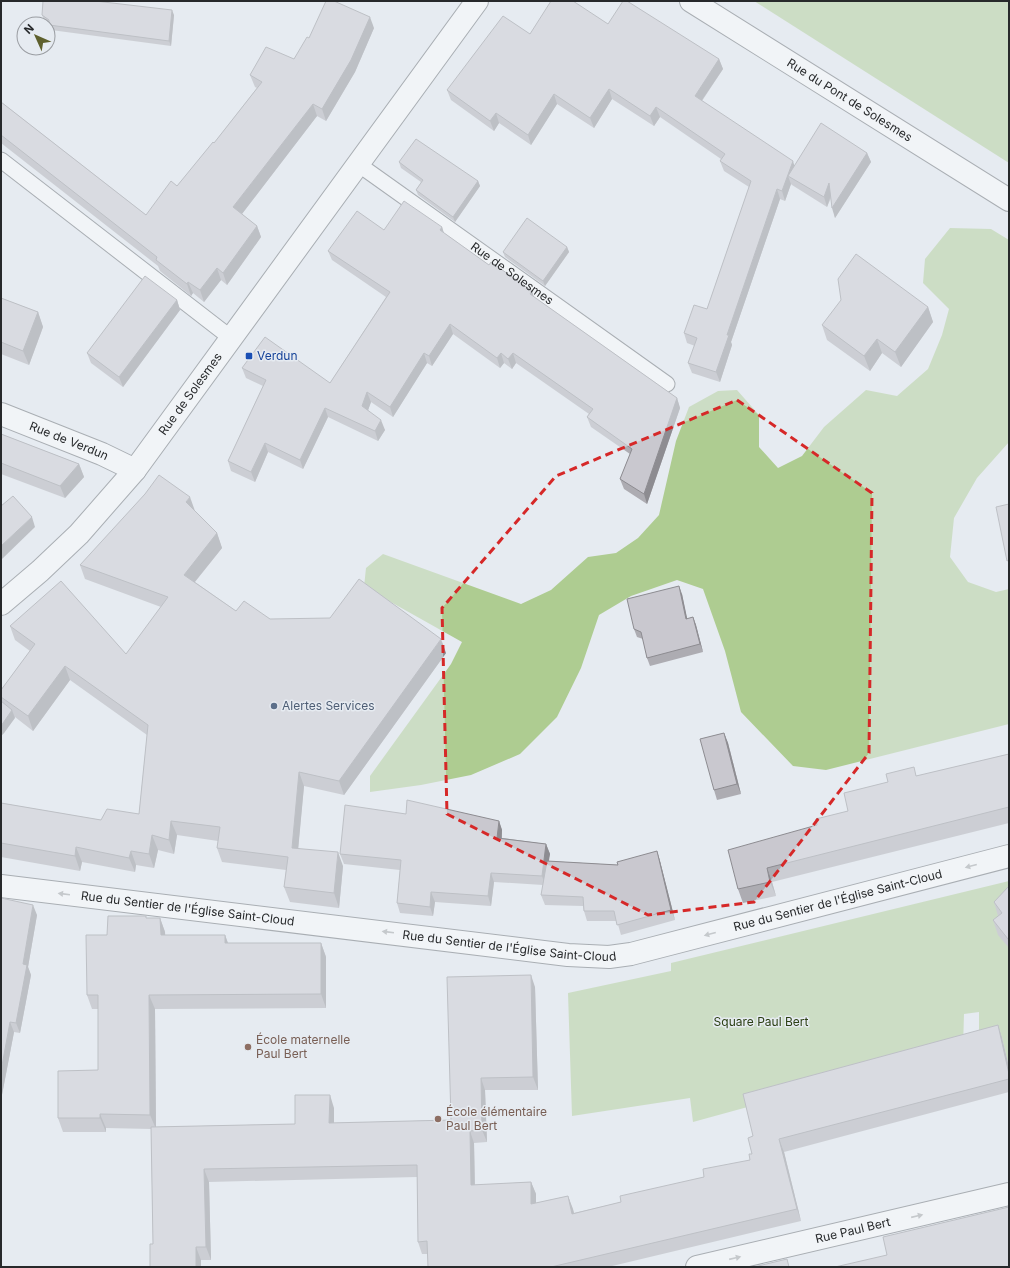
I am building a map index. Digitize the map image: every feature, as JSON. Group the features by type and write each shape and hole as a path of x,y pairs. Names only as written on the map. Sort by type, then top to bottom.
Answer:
{"street":[{"name":"Rue de Solesmes","path":"1,604 40,571 79,534 135,470 477,1"},
{"name":"Rue du Pont de Solesmes","path":"691,1 1009,200"},
{"name":"Rue de Verdun","path":"1,414 102,454 135,470"},
{"name":"Rue du Sentier de l'Église Saint-Cloud","path":"1,886 568,955 609,957 631,954 1009,856"},
{"name":"Rue Paul Bert","path":"697,1267 1009,1194"}],"lane":[{"path":"1,160 230,338"},
{"name":"Rue de Solesmes","path":"358,164 666,384"}],"highlighted area":[{"path":"737,400 872,493 869,753 754,902 648,915 447,814 442,608 556,476"}],"green space":[{"path":"754,1 1009,1 1009,163"},
{"path":"950,228 991,229 1009,240 1009,442 977,478 954,518 950,557 968,582 996,592 1009,589 1009,724 826,770 793,766 741,712 725,651 703,589 677,580 631,596 599,615 581,668 557,717 520,754 471,775 421,785 370,792 370,776 451,664 462,642 364,587 366,568 383,554 521,604 551,590 588,557 616,553 638,538 659,515 676,441 689,407 718,391 737,390 759,415 759,447 778,468 802,456 824,427 866,390 897,396 928,369 942,335 949,309 923,283 925,259"},
{"name":"Square Paul Bert","path":"1009,881 1009,1067 1002,1038 979,1044 979,1012 964,1014 963,1048 693,1122 690,1098 572,1116 568,993 671,971 671,963"}],"building":[{"path":"43,1 95,1 172,10 169,41 56,26 56,16 42,15"},
{"path":"326,1 334,1 370,17 351,60 322,109 313,104 233,207 257,226 223,273 217,268 200,290 188,282 187,284 156,260 157,257 1,135 1,102 146,215 171,181 177,186 213,142 214,143 262,82 250,75 266,47 294,59 307,37 309,38"},
{"path":"551,1 573,1 608,24 623,1 627,1 719,59 695,96 793,161 782,191 777,189 727,335 729,335 716,372 688,363 697,338 684,333 694,305 707,309 751,181 720,161 725,154 656,107 650,116 609,89 590,118 554,94 528,135 496,113 490,121 447,90 503,16 530,34"},
{"path":"821,123 867,153 832,208 829,183 824,197 788,176"},
{"path":"416,139 478,181 453,217 416,190 423,180 399,162"},
{"path":"404,201 442,227 440,230 489,265 491,262 532,291 530,294 677,398 644,494 620,479 632,449 587,417 593,409 513,353 508,359 501,353 497,358 450,324 429,356 424,353 390,407 367,392 362,406 381,420 375,431 325,408 300,460 265,443 251,472 228,461 266,380 242,368 265,337 330,383 390,292 328,251 357,211 384,230"},
{"path":"527,218 567,247 543,281 503,252"},
{"path":"856,254 928,307 895,352 877,339 864,356 822,325 841,300 838,279"},
{"path":"145,276 177,300 119,377 87,353"},
{"path":"1,298 38,312 23,351 1,342"},
{"path":"1,434 79,464 60,486 1,463"},
{"path":"159,475 190,497 186,502 217,533 184,575 236,611 244,601 270,619 330,618 359,579 441,639 339,781 299,772 292,848 338,852 334,893 284,887 288,857 217,848 220,827 171,821 169,840 152,835 149,854 131,851 129,858 76,847 75,856 1,843 1,803 101,820 107,809 139,814 148,725 65,666 28,716 1,697 1,690 35,644 10,626 61,581 126,654 168,597 80,565 145,494"},
{"path":"13,496 32,517 1,546 1,506"},
{"path":"1009,504 1009,560 1007,561 996,507"},
{"path":"679,586 686,619 693,617 700,644 647,658 641,632 634,629 627,599"},
{"path":"1,701 12,710 1,726"},
{"path":"724,733 737,784 714,790 700,739"},
{"path":"1009,754 1009,807 767,868 770,882 738,889 728,850 817,825 816,819 848,811 844,793 888,782 886,774 914,767 916,776"},
{"path":"407,800 499,821 497,838 546,844 542,876 491,873 488,896 431,892 430,907 397,903 401,860 340,854 345,805 406,814"},
{"path":"657,851 671,910 617,925 614,911 584,911 583,897 541,895 547,861 618,865 617,862"},
{"path":"1009,886 1008,939 993,920 1002,913 994,902"},
{"path":"1,898 33,905 23,964 27,965 16,1023 10,1022 1,1071"},
{"path":"108,916 146,916 146,918 160,918 161,935 225,935 225,943 321,943 321,994 149,995 150,1115 100,1114 100,1118 58,1118 58,1071 98,1070 98,995 87,995 86,935 107,935"},
{"path":"531,975 533,1077 481,1078 482,1130 470,1131 471,1185 531,1182 531,1204 568,1196 572,1214 621,1202 620,1196 704,1177 703,1169 750,1160 749,1154 752,1154 748,1138 753,1136 743,1094 998,1025 1009,1079 779,1139 797,1209 551,1267 428,1267 427,1241 418,1242 417,1165 204,1169 206,1247 196,1247 196,1267 150,1267 150,1244 153,1244 151,1127 295,1124 295,1095 330,1095 329,1123 451,1120 447,977"},
{"path":"1009,1207 1009,1267 835,1267 887,1255 883,1237"},
{"path":"787,1259 789,1267 754,1267"}],"place":[{"name":"Verdun","path":"249,356"},
{"name":"Alertes Services","path":"274,706"},
{"name":"École maternelle Paul Bert","path":"248,1047"},
{"name":"École élémentaire Paul Bert","path":"438,1119"}]}
